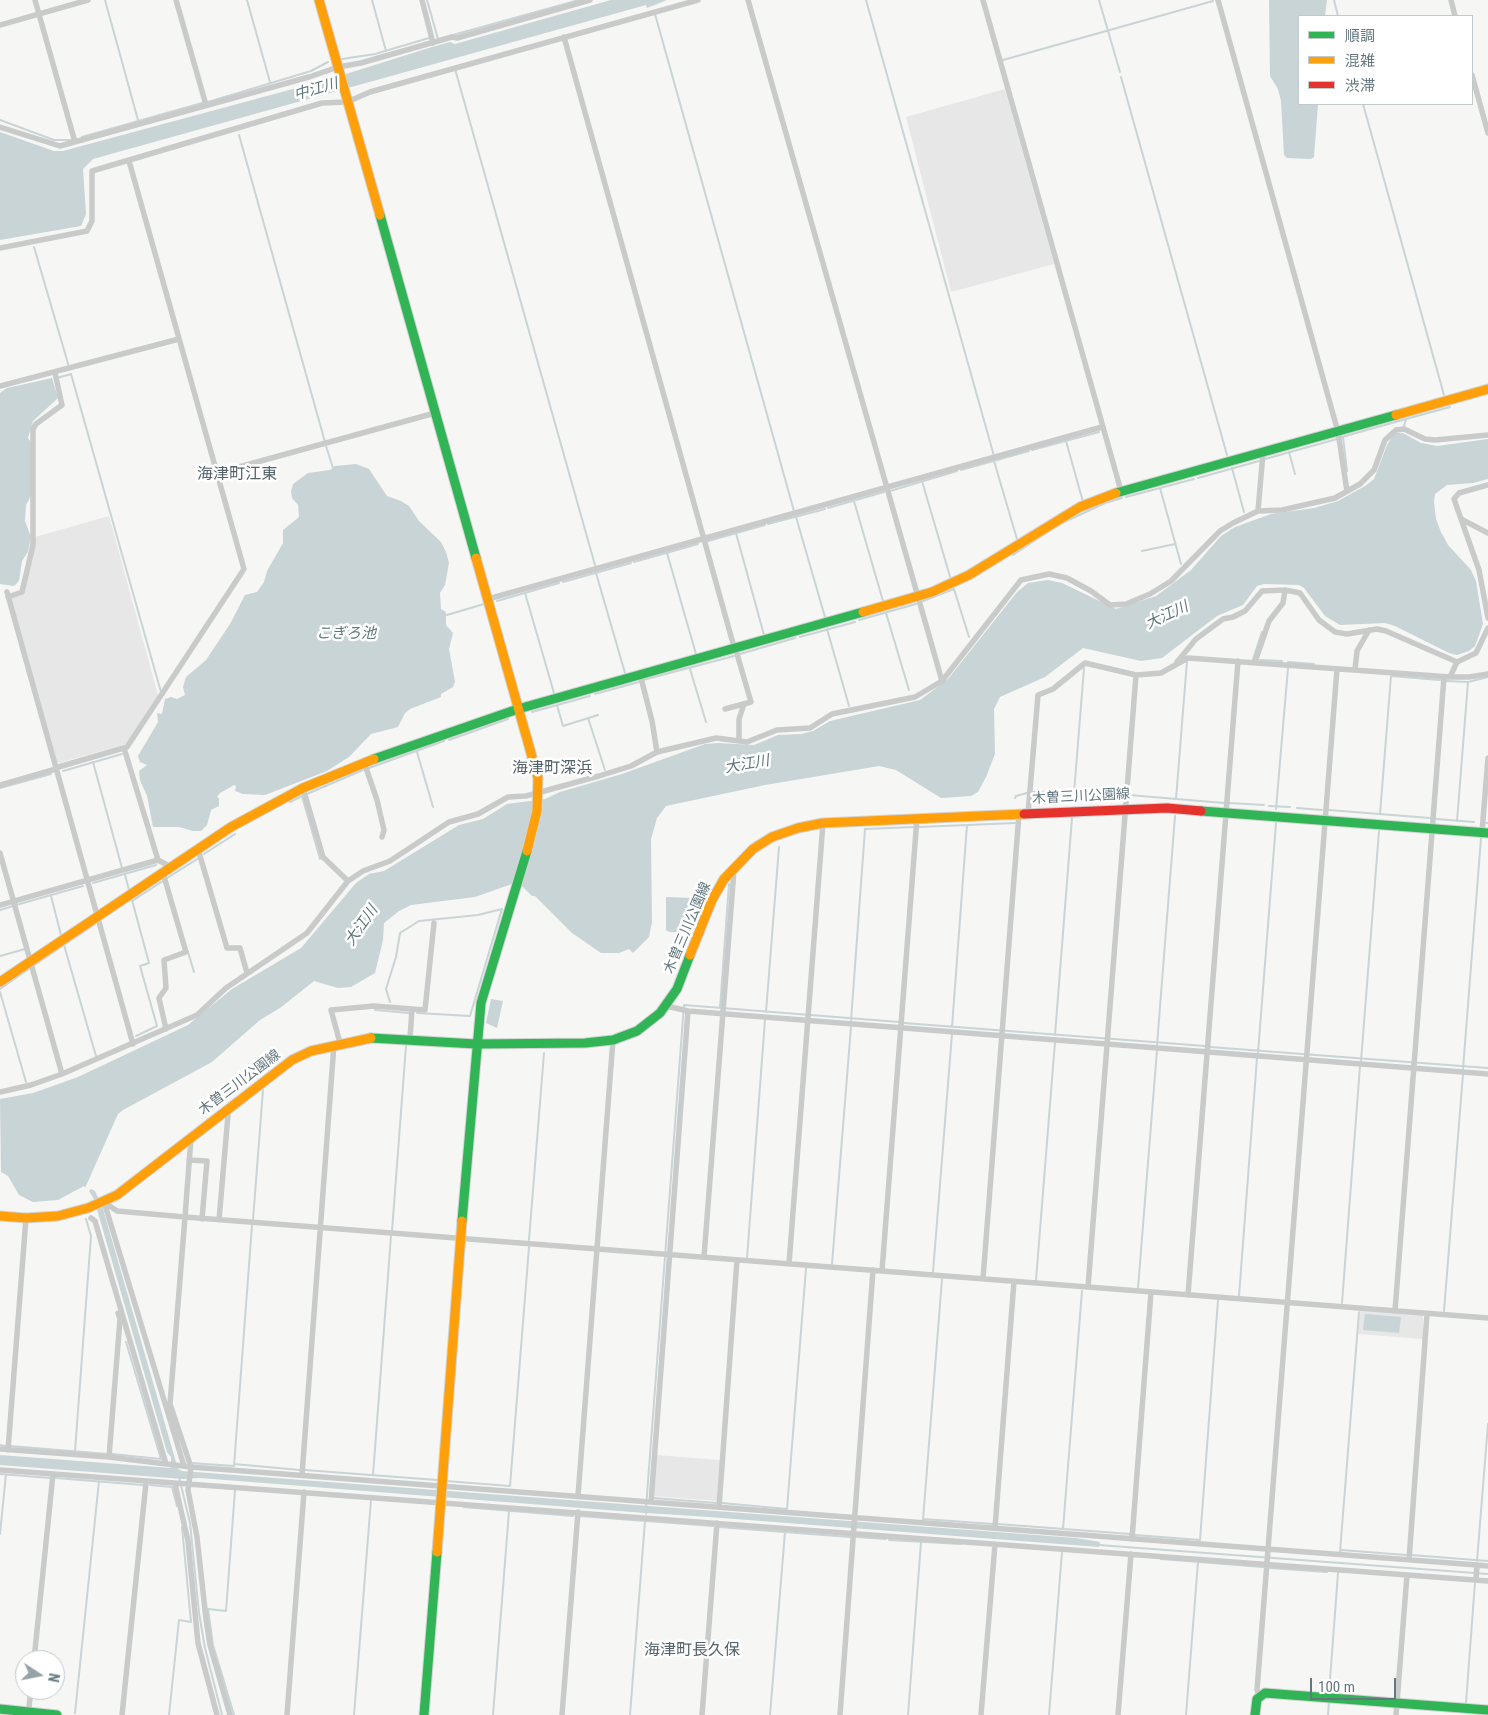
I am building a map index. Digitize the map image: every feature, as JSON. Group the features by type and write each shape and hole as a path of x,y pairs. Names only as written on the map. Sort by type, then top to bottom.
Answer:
{"street":[{"path":"35,0 75,142"},
{"path":"0,25 88,0"},
{"path":"176,0 206,105"},
{"path":"319,0 536,768 539,795 530,839 481,1003 460,1239 424,1715"},
{"path":"422,0 434,42"},
{"path":"0,127 56,146 75,142 590,0"},
{"path":"0,248 87,232 92,221 92,171 322,103 347,99 698,0"},
{"path":"748,0 942,681"},
{"path":"983,0 1121,491"},
{"path":"1218,0 1338,432 1346,491"},
{"path":"1451,0 1455,15"},
{"path":"564,37 703,540 751,702 725,709"},
{"path":"1473,79 1488,132"},
{"path":"0,785 124,748 243,574 244,569 129,161"},
{"path":"0,386 56,376 179,339"},
{"path":"56,376 62,405 36,424 33,429 34,545 22,592 7,594 133,1044"},
{"path":"0,982 198,849 263,809 303,788 364,762 518,708 917,598 957,582 1080,507 1121,491 1488,389"},
{"path":"217,473 435,413"},
{"path":"488,599 1102,427"},
{"path":"0,1092 31,1086 62,1074 197,1015 247,973 297,942 307,933 348,881 363,871 390,860 449,822 478,814 508,797 539,795 631,766 657,752 716,738 739,741 759,738 777,730 810,728 832,714 915,696 942,681 1021,580 1049,574 1067,578 1110,604 1126,604 1150,594 1171,581 1220,531 1258,511 1311,505 1336,498 1368,478 1374,470 1385,440 1396,430 1404,429 1425,439 1435,440 1488,434"},
{"path":"1258,511 1263,453"},
{"path":"1488,485 1456,496 1454,499 1479,570 1488,618"},
{"path":"1460,519 1488,533"},
{"path":"1255,662 1269,621 1283,603 1285,590"},
{"path":"1175,666 1196,639 1223,619 1233,617 1245,611 1262,591 1285,590 1300,593 1319,620 1334,632 1347,634 1369,630 1395,634 1457,662"},
{"path":"1395,1311 1432,828 1447,677 1457,662 1476,652 1488,628"},
{"path":"1355,670 1357,651 1369,630"},
{"path":"983,1279 1023,814 1038,695 1053,689 1085,663 1136,675 1162,673 1188,658 1447,677 1469,677 1488,674"},
{"path":"1188,1295 1238,661"},
{"path":"1255,1715 1259,1696 1257,1690 1336,669"},
{"path":"640,674 652,721 657,752"},
{"path":"1088,1287 1136,675"},
{"path":"739,741 739,719 744,704"},
{"path":"124,748 158,860"},
{"path":"1485,832 1488,758"},
{"path":"364,762 377,800 384,830 382,837"},
{"path":"303,788 323,857 348,881"},
{"name":"木曽三川公園線","path":"0,1216 26,1218 58,1216 97,1205 129,1188 292,1060 311,1051 367,1038 476,1044 559,1045 613,1040 637,1031 666,1006 687,966 712,900 734,868 753,849 772,838 798,828 823,823 1126,808 1227,812 1485,832"},
{"path":"882,1271 917,818"},
{"path":"789,1264 823,823"},
{"path":"198,849 227,948 240,948 247,973"},
{"path":"0,853 62,1074"},
{"path":"0,905 158,860 172,867"},
{"path":"704,1257 734,868"},
{"path":"163,873 186,952 164,960 166,988 160,998 166,1029"},
{"path":"302,1475 337,1044 331,1010 374,1006 425,1010 434,922"},
{"path":"666,1006 679,1011 723,1010 1414,1064 1488,1074"},
{"path":"410,1039 412,1009"},
{"path":"647,1502 688,1011"},
{"path":"578,1496 613,1040"},
{"path":"219,1220 228,1115 225,1111"},
{"path":"191,1138 170,1404 190,1468 188,1483 210,1645 230,1715"},
{"path":"189,1160 207,1161 202,1219"},
{"path":"97,1205 117,1212 202,1219 1488,1318"},
{"path":"97,1205 91,1218 120,1319 109,1458"},
{"path":"97,1205 183,1466"},
{"path":"8,1450 26,1218"},
{"path":"91,1218 95,1221 168,1464"},
{"path":"719,1507 737,1260"},
{"path":"840,1715 873,1270"},
{"path":"995,1528 1014,1281"},
{"path":"1132,1539 1151,1292"},
{"path":"1409,1560 1427,1314"},
{"path":"0,1450 109,1458 190,1468 995,1528 1477,1567 1488,1566"},
{"path":"0,1470 146,1483 188,1483 1476,1578 1488,1581"},
{"path":"35,1650 53,1474"},
{"path":"122,1715 146,1483"},
{"path":"176,1484 188,1541 198,1643 216,1715"},
{"path":"287,1715 304,1492"},
{"path":"562,1715 578,1512"},
{"path":"702,1715 717,1523"},
{"path":"981,1715 995,1544"},
{"path":"1118,1715 1131,1554"},
{"path":"1476,1578 1477,1567"},
{"path":"1396,1715 1407,1574"},
{"path":"192,1623 195,1645 216,1715"},
{"path":"1259,1696 1271,1693 1397,1702 1465,1711 1488,1710"},
{"path":"28,1714 30,1700"},
{"path":"0,1709 28,1714 57,1715"}],"shaded area":[{"path":"1005,89 1054,264 951,292 906,117"},
{"path":"109,516 158,695 126,744 59,763 55,761 9,598 23,594 35,537"},
{"path":"1360,1310 1423,1315 1423,1339 1358,1334"},
{"path":"656,1455 720,1460 717,1501 653,1496"}],"water":[{"name":"中江川","path":"611,0 667,0 647,8 646,5 93,159 83,169 86,214 81,226 0,240 0,132 54,151 63,151 330,79 450,42 455,44"},
{"path":"1269,0 1327,0 1325,15 1298,15 1298,105 1318,105 1314,157 1311,159 1287,158 1284,155 1281,101 1278,89 1270,76"},
{"path":"52,378 58,398 33,421 28,438 31,442 31,496 26,505 25,521 31,537 28,552 22,561 19,581 14,586 0,584 0,393 7,388"},
{"name":"大江川","path":"1394,433 1403,433 1421,443 1437,446 1488,439 1488,479 1473,483 1447,485 1435,494 1434,502 1436,519 1441,532 1448,545 1471,570 1476,581 1483,624 1475,646 1469,651 1457,655 1449,653 1395,626 1385,623 1340,625 1325,616 1304,588 1299,585 1264,584 1257,586 1243,605 1217,616 1162,658 1141,661 1083,648 1045,677 1000,697 994,709 995,754 978,792 971,796 941,798 896,770 879,766 765,785 666,806 657,818 651,839 652,922 649,937 633,953 629,949 619,953 601,953 572,933 535,896 532,896 522,886 512,884 475,897 411,905 399,911 384,923 383,940 375,973 351,987 338,988 314,981 280,1008 260,1020 212,1062 118,1114 85,1188 84,1186 58,1200 33,1202 19,1195 8,1176 1,1172 0,1099 33,1093 78,1077 188,1025 232,989 301,948 356,883 369,874 384,871 459,825 483,819 507,804 545,799 560,792 622,774 705,744 754,745 778,735 801,734 813,731 830,721 920,700 948,679 1017,592 1028,583 1048,580 1062,583 1116,609 1156,596 1191,570 1221,536 1235,527 1271,514 1314,508 1338,501 1365,486 1374,479 1387,445"},
{"name":"こぎろ池","path":"356,464 369,469 387,496 409,506 419,521 441,542 446,552 449,563 445,585 440,593 441,609 446,612 446,625 453,633 449,649 455,682 453,687 441,694 441,697 410,709 405,713 398,727 371,734 349,757 327,771 265,795 243,794 235,791 236,786 234,785 220,793 217,797 219,798 219,806 211,810 207,825 201,831 179,827 153,827 147,796 140,780 139,771 147,765 140,762 138,756 158,722 157,713 162,714 165,699 171,697 177,699 185,695 183,687 186,677 206,660 230,624 245,595 257,592 264,582 267,571 283,543 283,530 299,517 298,505 292,498 293,484 308,473 330,470 335,466"},
{"path":"666,897 693,898 686,933 669,932 666,930"},
{"path":"491,999 503,1001 497,1028 486,1023"},
{"path":"91,1189 95,1191 103,1209 178,1469 182,1471 1076,1538 1100,1542 1099,1547 709,1517 647,1513 646,1516 645,1513 200,1478 183,1479 0,1465 0,1455 171,1468 171,1457 167,1452 94,1199 89,1191"},
{"path":"1365,1314 1401,1317 1399,1333 1363,1330"}],"waterway":[{"path":"105,0 138,120"},
{"path":"247,0 270,82"},
{"path":"372,0 386,51"},
{"path":"427,0 438,39"},
{"path":"453,35 579,0"},
{"path":"866,0 994,456"},
{"path":"1099,0 1120,72"},
{"path":"1334,0 1338,15"},
{"path":"1003,60 1213,1"},
{"path":"655,14 794,511"},
{"path":"342,59 375,54 429,38"},
{"path":"208,102 311,71 328,62"},
{"path":"455,69 595,565"},
{"path":"1121,77 1227,455"},
{"path":"82,137 202,103"},
{"path":"1363,105 1444,395"},
{"path":"0,120 54,140 72,140"},
{"path":"239,135 325,442"},
{"path":"34,247 69,367"},
{"path":"57,378 71,374 161,692"},
{"path":"1404,426 1406,419 1450,407"},
{"path":"1342,437 1406,419"},
{"path":"1032,450 1099,432"},
{"path":"1343,437 1347,471"},
{"path":"1265,459 1337,439"},
{"path":"1066,441 1083,502"},
{"path":"326,446 333,468"},
{"path":"961,470 1029,451"},
{"path":"1289,452 1295,474"},
{"path":"994,461 1017,539"},
{"path":"1198,478 1259,461"},
{"path":"1232,468 1244,512"},
{"path":"890,491 957,471"},
{"path":"1126,497 1194,479"},
{"path":"922,481 951,580"},
{"path":"1160,488 1181,564"},
{"path":"828,508 884,492"},
{"path":"1062,523 1105,503 1122,498"},
{"path":"854,501 883,601"},
{"path":"768,524 825,509"},
{"path":"796,517 825,617"},
{"path":"708,541 765,525"},
{"path":"736,533 764,635"},
{"path":"1013,555 1046,533"},
{"path":"634,562 698,544"},
{"path":"1142,551 1175,544"},
{"path":"667,553 696,654"},
{"path":"563,582 631,563"},
{"path":"596,573 625,673"},
{"path":"497,601 559,583"},
{"path":"954,589 969,637"},
{"path":"923,601 954,589"},
{"path":"525,593 554,693"},
{"path":"447,615 484,604"},
{"path":"859,620 916,604"},
{"path":"886,613 909,690"},
{"path":"800,637 855,622"},
{"path":"827,629 849,706"},
{"path":"1253,659 1262,632"},
{"path":"740,654 795,638"},
{"path":"643,680 734,656"},
{"path":"1260,660 1282,661"},
{"path":"1176,799 1187,661"},
{"path":"1288,662 1314,664"},
{"path":"1074,793 1084,668"},
{"path":"1276,809 1288,668"},
{"path":"690,669 706,722"},
{"path":"1380,814 1391,676 1440,680"},
{"path":"1446,681 1468,682 1488,677"},
{"path":"595,694 639,682"},
{"path":"1457,821 1468,682"},
{"path":"532,712 590,696"},
{"path":"557,705 563,726 598,715"},
{"path":"588,718 605,770"},
{"path":"449,740 508,719"},
{"path":"369,768 444,741"},
{"path":"417,752 433,807"},
{"path":"63,771 122,754"},
{"path":"93,762 122,868"},
{"path":"307,794 363,770"},
{"path":"0,788 51,774"},
{"path":"1033,792 1074,791 1124,795"},
{"path":"1015,798 1027,793"},
{"path":"1129,795 1224,803"},
{"path":"290,802 302,796 320,859"},
{"path":"1229,803 1264,805"},
{"path":"1269,806 1290,807"},
{"path":"1297,808 1322,810"},
{"path":"1329,810 1430,818"},
{"path":"1157,1045 1175,816"},
{"path":"1055,1035 1072,818"},
{"path":"1436,819 1474,822"},
{"path":"919,827 1015,823"},
{"path":"1258,1053 1276,823"},
{"path":"952,1027 967,825"},
{"path":"851,1021 865,829 914,827"},
{"path":"1361,1061 1379,831"},
{"path":"204,854 235,834"},
{"path":"1463,1069 1481,838"},
{"path":"766,1012 779,847"},
{"path":"167,878 199,858"},
{"path":"93,883 156,865"},
{"path":"125,875 129,890"},
{"path":"132,901 163,881"},
{"path":"720,1008 729,884"},
{"path":"16,905 83,886"},
{"path":"51,896 61,935"},
{"path":"132,900 149,963 140,966 157,1026 136,1036"},
{"path":"0,910 13,906"},
{"path":"390,1002 386,989 396,957 400,933 419,921 478,915 502,909"},
{"path":"417,1013 470,1016 502,909"},
{"path":"33,966 95,924"},
{"path":"64,945 96,1056"},
{"path":"0,956 25,949"},
{"path":"188,952 194,972"},
{"path":"0,989 30,968"},
{"path":"0,992 26,1082"},
{"path":"646,1508 684,1005 899,1022"},
{"path":"375,1010 409,1013"},
{"path":"747,1258 765,1020"},
{"path":"904,1023 1205,1046"},
{"path":"832,1264 851,1027"},
{"path":"933,1272 952,1034"},
{"path":"1036,1280 1055,1042"},
{"path":"392,1231 406,1046"},
{"path":"1210,1047 1488,1068"},
{"path":"1138,1288 1157,1050"},
{"path":"529,1240 544,1053"},
{"path":"1239,1296 1257,1058"},
{"path":"1342,1303 1360,1066"},
{"path":"1444,1311 1463,1074"},
{"path":"253,1220 263,1090"},
{"path":"75,1451 91,1236 86,1219"},
{"path":"191,1463 234,1466 252,1225"},
{"path":"373,1475 391,1236"},
{"path":"446,1481 510,1486 529,1247"},
{"path":"722,1503 787,1509 806,1268"},
{"path":"923,1520 942,1279"},
{"path":"1063,1529 1082,1291"},
{"path":"1135,1535 1200,1540 1218,1300"},
{"path":"1340,1552 1359,1312"},
{"path":"112,1454 161,1459 126,1342"},
{"path":"1477,1561 1488,1424"},
{"path":"0,1445 5,1446"},
{"path":"10,1446 107,1454"},
{"path":"234,1464 300,1470"},
{"path":"305,1470 437,1480"},
{"path":"0,1474 50,1478"},
{"path":"0,1534 6,1474"},
{"path":"179,1477 190,1523 199,1613 205,1648 222,1715"},
{"path":"56,1478 143,1485"},
{"path":"75,1713 99,1481"},
{"path":"150,1485 172,1487 177,1506"},
{"path":"234,1715 213,1645 208,1609 226,1611 235,1490"},
{"path":"654,1498 716,1503"},
{"path":"354,1715 371,1500"},
{"path":"464,1507 573,1516"},
{"path":"493,1715 509,1511"},
{"path":"580,1516 713,1526"},
{"path":"923,1519 993,1524"},
{"path":"630,1715 645,1521"},
{"path":"998,1524 1130,1534"},
{"path":"169,1715 179,1620 191,1622 182,1527"},
{"path":"719,1527 850,1537"},
{"path":"770,1715 785,1532"},
{"path":"857,1537 886,1539"},
{"path":"889,1540 961,1544"},
{"path":"908,1715 921,1542"},
{"path":"1099,1545 1488,1574"},
{"path":"1341,1550 1406,1555"},
{"path":"1049,1715 1062,1552"},
{"path":"1411,1555 1488,1561"},
{"path":"1161,1559 1263,1567"},
{"path":"1186,1715 1198,1562"},
{"path":"1270,1568 1327,1572"},
{"path":"1329,1693 1338,1573"},
{"path":"1466,1703 1475,1582"},
{"path":"1328,1715 1329,1701"},
{"path":"0,1714 9,1715"}],"traffic: fast":[{"path":"380,215 476,558"},
{"path":"1116,493 1396,415"},
{"path":"374,759 518,709 863,612"},
{"path":"1201,811 1488,833"},
{"path":"462,1221 481,1003 527,851"},
{"path":"371,1038 476,1044 585,1043 613,1040 637,1031 660,1013 677,989 690,955"},
{"path":"424,1715 437,1552"},
{"path":"1255,1715 1257,1699 1265,1693 1488,1710"},
{"path":"0,1709 57,1715"}],"traffic: slow":[{"path":"319,0 380,215"},
{"path":"1396,415 1488,389"},
{"path":"863,612 932,592 969,575 1080,507 1116,493"},
{"path":"476,558 538,778 537,811 527,851"},
{"path":"0,982 231,827 303,788 374,759"},
{"path":"690,955 712,900 724,879 753,849 772,837 798,828 823,823 1024,814"},
{"path":"0,1216 26,1218 58,1216 88,1208 117,1195 292,1060 311,1051 371,1038"},
{"path":"437,1552 462,1221"}],"traffic: jam":[{"path":"1024,814 1167,808 1201,811"}],"district":[{"name":"海津町江東","path":"237,475"},
{"name":"海津町深浜","path":"552,769"},
{"name":"海津町長久保","path":"692,1651"}]}
